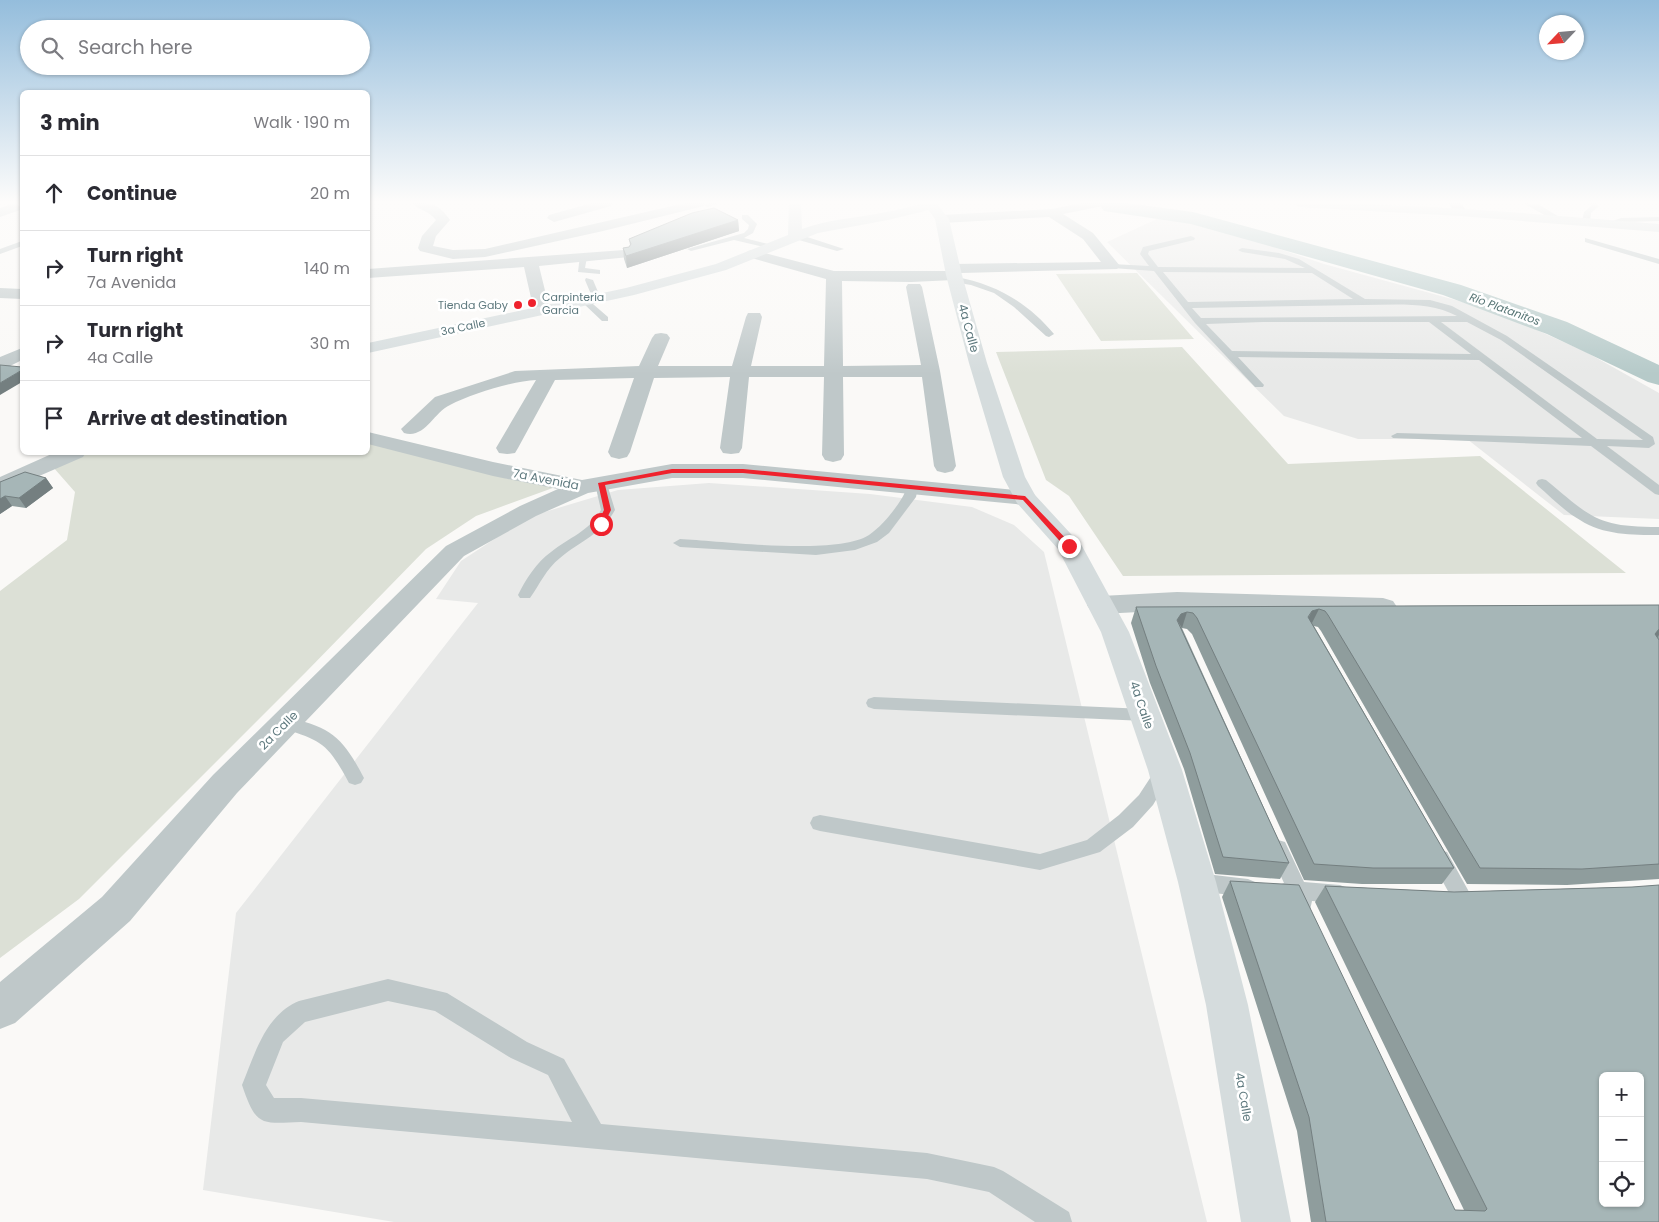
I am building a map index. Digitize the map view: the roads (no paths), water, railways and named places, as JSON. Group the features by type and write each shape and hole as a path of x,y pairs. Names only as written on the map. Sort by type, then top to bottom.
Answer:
{"main road":[{"name":"3a Calle","path":"370,348 592,300 693,276 737,260"},
{"name":"4a Calle","path":"950,260 1014,477 1025,498 1066,542 1102,605 1115,632 1164,770 1197,882 1227,1005 1266,1222"},
{"path":"0,366 20,368"}],"street":[{"path":"370,274 551,260"},
{"path":"775,260 834,276 911,277 1112,266"},
{"path":"1107,260 1112,266"},
{"path":"530,262 542,310"},
{"path":"833,455 834,276"},
{"path":"914,287 931,371 945,466"},
{"path":"0,293 20,294"},
{"path":"731,448 740,372 754,317"},
{"path":"619,452 646,372 662,338"},
{"path":"0,366 20,354"},
{"path":"411,429 442,401 522,375 646,372 931,371"},
{"path":"508,448 549,374"},
{"name":"7a Avenida","path":"370,438 484,467 591,486 672,471 743,471 1025,498"},
{"path":"0,486 68,455"},
{"name":"2a Calle","path":"0,1009 116,909 225,784 455,551 528,511 591,486"},
{"path":"1102,605 1177,601 1404,608"}],"lane":[{"path":"583,260 581,270 597,272"},
{"path":"1149,260 1198,321 1258,385"},
{"path":"1296,260 1363,302"},
{"path":"1112,266 1156,269 1314,271"},
{"path":"954,275 993,288 1013,300 1048,334"},
{"path":"589,280 592,300 605,320"},
{"path":"1186,305 1363,302 1430,303 1449,308 1504,338 1649,439 1649,444 1397,436"},
{"path":"1198,321 1263,319 1471,319"},
{"path":"1431,319 1595,443 1656,486"},
{"path":"1229,354 1480,357"},
{"path":"1542,483 1589,521 1606,528 1659,531"},
{"path":"525,594 534,576 556,555 601,524 608,510 591,486"},
{"path":"680,543 816,551 850,548 872,539 884,530 910,497 912,487"},
{"path":"874,703 1145,715"},
{"path":"285,723 312,730 331,740 354,778"},
{"path":"820,823 1040,862 1093,846 1146,800 1164,770"},
{"path":"1268,826 1309,917"},
{"path":"1432,845 1461,896"},
{"path":"1197,882 1240,888 1362,895"},
{"path":"594,1137 556,1067 519,1050 439,1001 388,990 299,1012 275,1034 254,1085 258,1100 268,1111 301,1110 594,1137 926,1166 994,1180 1059,1222"}],"waterway":[{"name":"Río Platanitos","path":"1344,260 1452,290 1557,328 1659,376"}],"place":[{"name":"Carpinteria Garcia","path":"532,303"},
{"name":"Tienda Gaby","path":"518,305"}]}
